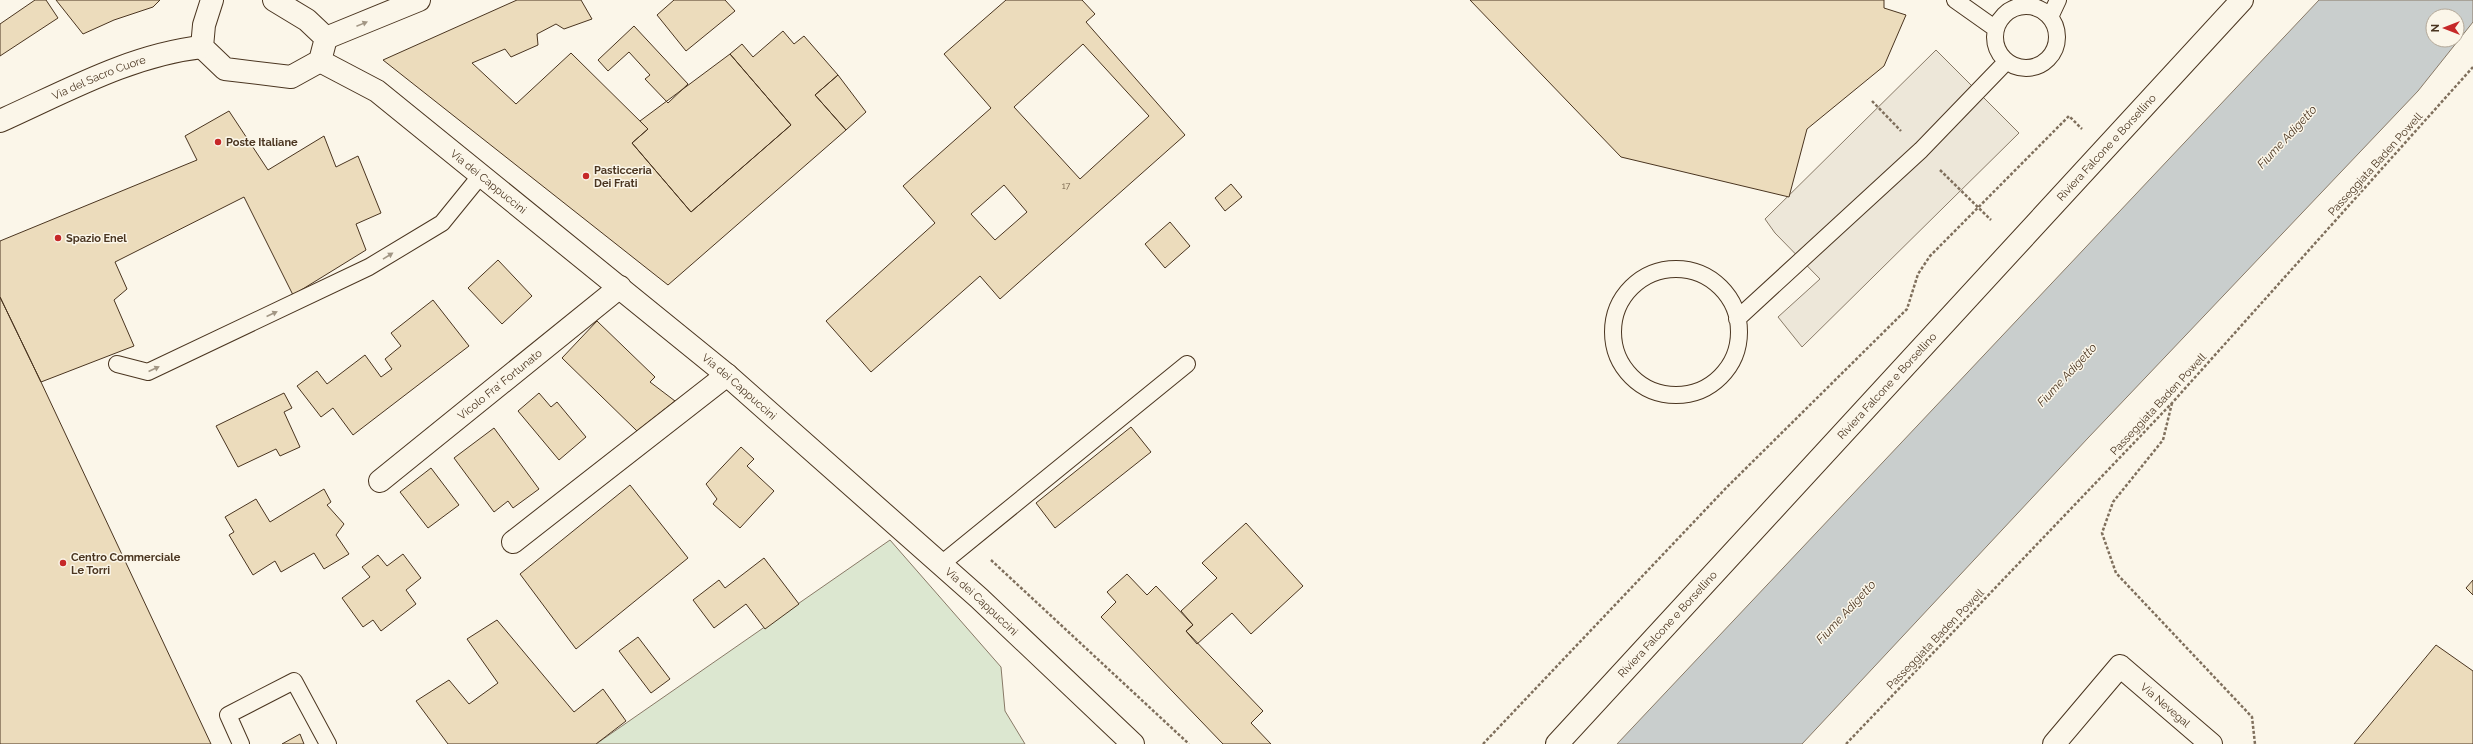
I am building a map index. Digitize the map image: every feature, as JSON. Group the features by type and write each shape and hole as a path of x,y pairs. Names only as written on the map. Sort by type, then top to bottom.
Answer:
{"street":[{"path":"212,0 204,25 202,47 225,70 291,77 320,61 326,38"},
{"path":"274,0 307,20 326,38"},
{"path":"326,38 419,0"},
{"path":"2217,28 2230,0"},
{"name":"Riviera Falcone e Borsellino","path":"1557,744 2242,0"},
{"name":"Via del Sacro Cuore","path":"0,121 140,59 171,50 202,47"},
{"name":"Via dei Cappuccini","path":"320,61 377,91 727,375 979,598 1133,744"},
{"name":"Vicolo Fra' Fortunato","path":"380,481 620,287"},
{"path":"513,542 727,375"},
{"name":"Via Nevegal","path":"2054,744 2120,666 2211,744"}],"lane":[{"path":"1955,0 1996,29"},
{"path":"2050,17 2058,0"},
{"path":"2023,6 2038,8 2050,17 2056,26 2056,47 2044,63 2025,69 2006,62 1999,54 1996,44 1996,29 2005,15 2013,8 2023,6"},
{"path":"1737,319 1921,150 2006,62"},
{"path":"117,364 148,372 369,268 442,223 481,174"},
{"path":"1682,269 1702,274 1718,285 1731,300 1737,319 1739,339 1734,358 1723,375 1708,387 1689,394 1669,395 1650,390 1633,379 1621,364 1614,345 1613,325 1622,301 1629,290 1644,277 1662,270 1682,269"},
{"path":"940,565 1187,364"},
{"path":"241,744 228,715 294,681 328,744"}],"path":[{"name":"Passeggiata Baden Powell","path":"1846,744 2172,403 2473,67"},
{"path":"1483,744 1726,488 1907,308 1918,274 1930,256 2069,116 2104,151"},
{"path":"2172,403 2163,440 2113,502 2102,533 2116,573 2252,717 2255,744"},
{"path":"970,541 1189,744"}],"green space":[{"path":"890,540 1001,667 1005,711 1025,744 596,744"}],"shaded area":[{"path":"1936,50 2019,133 1802,347 1778,317 1820,279 1775,233 1765,219"}],"water":[{"name":"Fiume Adigetto","path":"2319,0 2473,0 2473,22 2465,32 2465,8 2425,8 2425,48 2452,48 2418,91 2088,438 1802,744 1617,744"}],"building":[{"path":"35,0 46,0 58,18 0,56 0,24"},
{"path":"56,0 160,0 153,7 114,20 83,34"},
{"path":"517,0 581,0 592,19 564,29 556,24 537,34 538,45 511,57 505,49 472,63 516,104 571,53 648,129 632,143 691,212 791,125 730,54 742,44 753,57 783,31 794,44 804,36 838,75 815,95 846,130 668,285 383,60"},
{"path":"674,0 725,0 735,11 686,51 657,15"},
{"path":"1006,0 1082,0 1095,14 1086,22 1185,135 1000,299 980,276 871,372 826,321 935,223 903,186 991,108 944,54","holes":["1083,44 1149,116 1080,179 1014,107","1004,185 1027,212 995,240 971,214"]},
{"path":"1470,0 1884,0 1884,8 1906,15 1884,66 1807,129 1789,197 1621,157"},
{"path":"634,26 688,84 668,103 645,79 650,75 629,52 608,71 598,60"},
{"path":"730,54 791,125 691,212 632,143 648,129 640,121"},
{"path":"838,75 866,112 846,130 815,95"},
{"path":"229,111 268,170 324,136 336,167 358,156 381,213 356,224 366,250 293,295 244,197 115,262 127,289 114,300 134,346 41,382 0,297 0,241 197,160 185,136"},
{"path":"1231,184 1242,197 1225,211 1215,198"},
{"path":"1170,222 1190,246 1165,268 1145,244"},
{"path":"498,260 532,296 502,324 468,288"},
{"name":"Centro Commerciale Le Torri","path":"0,297 41,382 211,744 0,744"},
{"path":"433,300 469,346 353,435 333,408 321,417 297,386 317,371 327,384 365,355 381,377 392,369 385,359 401,346 391,333"},
{"path":"597,321 655,377 650,382 675,401 637,431 562,358"},
{"path":"284,393 292,408 284,412 300,447 280,456 276,449 238,467 216,426"},
{"path":"539,393 551,407 557,402 586,437 559,460 518,411"},
{"path":"1131,427 1151,452 1055,528 1036,503"},
{"path":"494,428 539,489 513,508 508,501 494,512 454,458"},
{"path":"741,447 754,459 747,466 774,491 740,528 713,504 717,499 706,484"},
{"path":"431,468 459,505 428,528 400,492"},
{"path":"630,485 688,558 576,649 520,574"},
{"path":"324,489 331,502 327,505 344,524 336,535 349,554 324,569 314,553 281,572 275,561 253,575 229,535 234,532 225,517 256,499 270,522"},
{"path":"1246,523 1303,586 1251,634 1232,613 1197,644 1186,631 1193,625 1181,611 1217,578 1202,563"},
{"path":"403,554 421,578 406,590 416,604 381,631 373,620 363,627 342,598 370,577 362,567 378,555 387,566"},
{"path":"764,558 799,604 765,629 746,604 714,628 693,600 719,580 725,588"},
{"path":"1127,574 1147,595 1156,586 1193,625 1186,631 1263,711 1251,723 1271,744 1223,744 1101,617 1116,602 1107,592"},
{"path":"2473,580 2473,595 2466,588"},
{"path":"497,620 574,712 603,689 626,721 596,744 448,744 416,701 449,680 469,704 498,683 467,639"},
{"path":"638,637 670,679 651,693 619,651"},
{"path":"2436,645 2473,671 2473,744 2354,744"},
{"path":"300,734 304,744 282,744"}],"place":[{"name":"Poste Italiane","path":"218,142"},
{"name":"Pasticceria Dei Frati","path":"586,176"},
{"name":"Spazio Enel","path":"58,238"},
{"name":"Centro Commerciale Le Torri","path":"63,563"}]}
